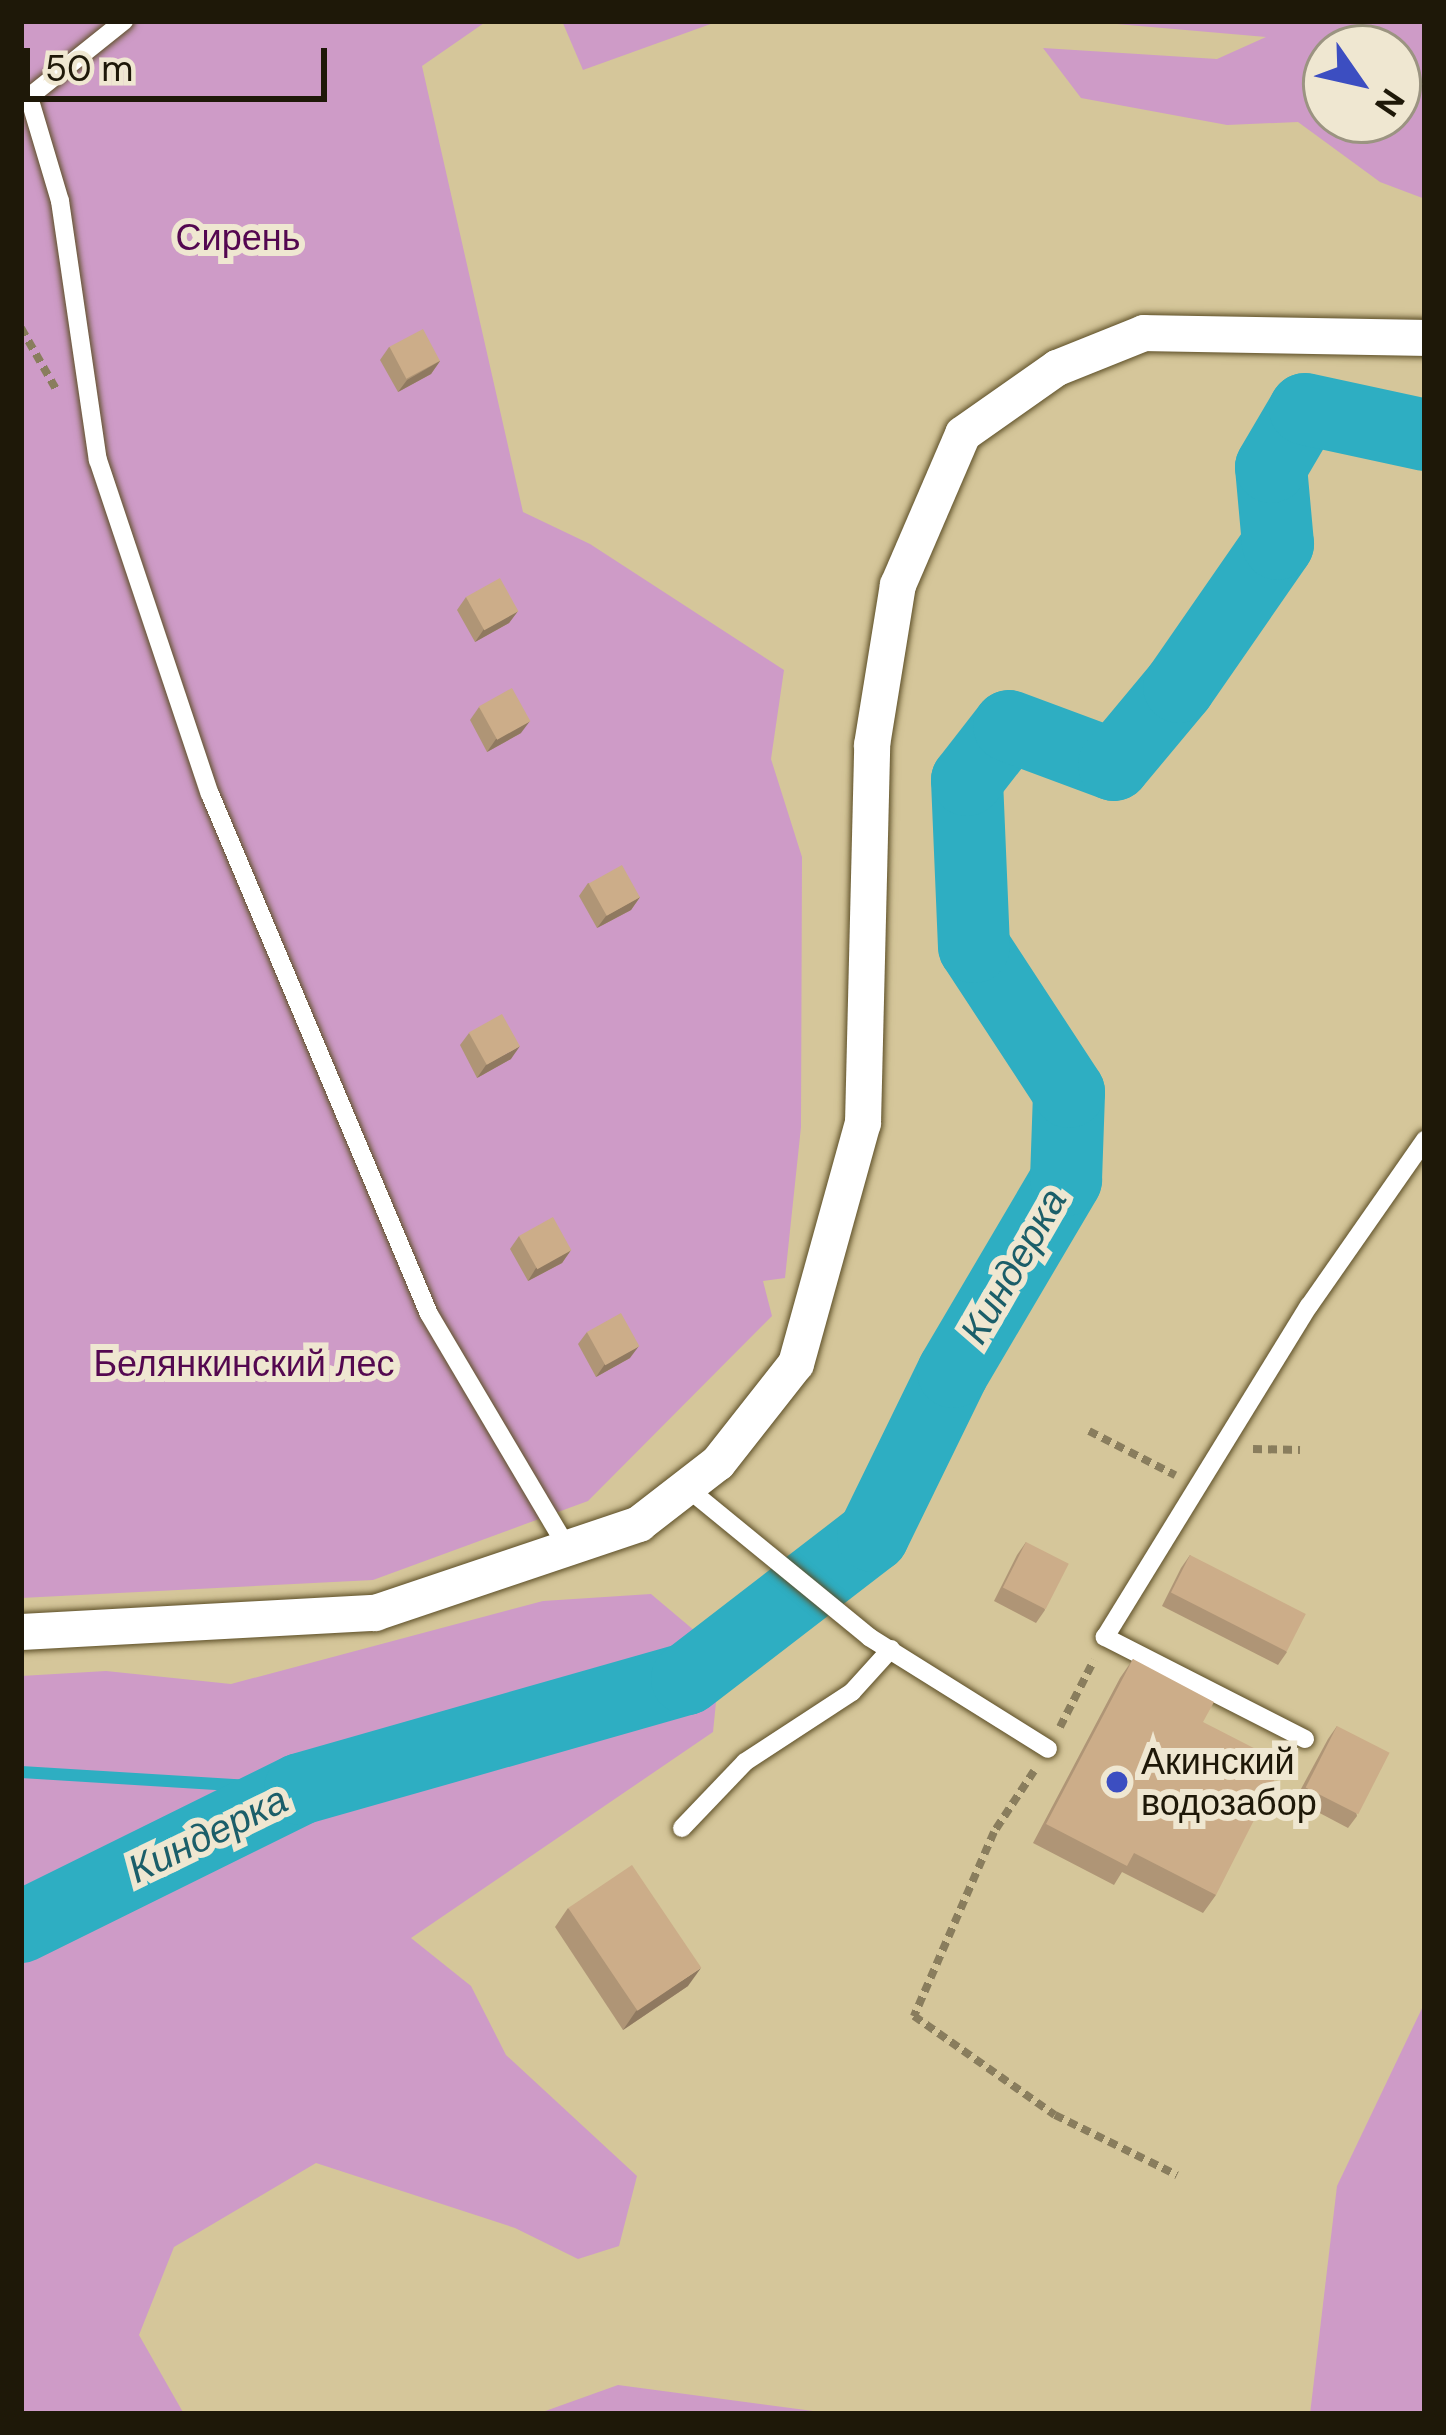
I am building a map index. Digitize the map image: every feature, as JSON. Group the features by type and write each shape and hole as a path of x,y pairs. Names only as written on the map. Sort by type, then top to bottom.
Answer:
{"street":[{"path":"21,1632 375,1613 639,1524 718,1462 796,1364 863,1123 872,745 898,585 962,434 1057,368 1144,333 1425,338"}],"lane":[{"path":"124,21 25,97 60,201 98,460 210,794 429,1314 569,1551"},
{"path":"1305,1739 1106,1637 1221,1449 1425,1140"},
{"path":"686,1487 891,1649 1048,1749"},
{"path":"682,1828 746,1762 852,1692 891,1649"}],"path":[{"path":"1089,1431 1199,1485"},
{"path":"1221,1449 1300,1450"},
{"path":"1106,1637 1048,1749 994,1832 914,2016 1055,2115 1178,2175"}],"green space":[{"path":"21,21 487,21 422,66 523,512 590,544 784,670 771,759 802,857 801,1127 785,1278 763,1281 772,1316 588,1501 373,1580 21,1598"},
{"path":"562,21 719,21 583,70"},
{"path":"1082,21 1425,21 1425,199 1380,182 1328,144 1422,144 1422,24 1302,24 1302,125 1227,125 1081,98 1043,48 1217,59 1266,37"},
{"path":"651,1594 721,1653 713,1732 411,1938 471,1986 506,2055 637,2176 619,2246 578,2259 515,2228 316,2163 174,2247 139,2335 184,2414 21,2414 21,1676 106,1671 231,1684 543,1601"},
{"path":"1425,2002 1425,2414 1310,2414 1337,2186"},
{"path":"618,2385 836,2414 537,2414"}],"building":[{"path":"423,329 440,361 406,379 389,347"},
{"path":"500,578 518,611 484,630 466,597"},
{"path":"512,688 530,721 497,740 479,706"},
{"path":"622,865 640,897 607,916 589,883"},
{"path":"502,1014 520,1046 487,1065 469,1032"},
{"path":"553,1217 571,1250 537,1269 519,1236"},
{"path":"621,1313 639,1346 605,1365 587,1332"},
{"path":"1026,1542 1069,1564 1046,1609 1003,1587"},
{"path":"1190,1555 1306,1614 1287,1651 1171,1592"},
{"path":"1133,1659 1214,1702 1203,1722 1283,1763 1216,1895 1134,1853 1127,1866 1046,1824"},
{"path":"1337,1726 1390,1753 1358,1814 1306,1787"},
{"path":"632,1865 701,1968 638,2011 568,1908"}],"waterway":[{"name":"Киндерка","path":"21,1927 300,1789 687,1679 873,1536 953,1372 1066,1180 1069,1092 974,947 967,780 1009,726 1114,765 1179,687 1278,544 1271,467 1305,409 1425,435"},
{"path":"21,1772 300,1789"}],"place":[{"name":"Акинский водозабор","path":"1117,1782"}],"park label":[{"name":"Сирень","path":"238,238"},
{"name":"Белянкинский лес","path":"244,1364"}]}
